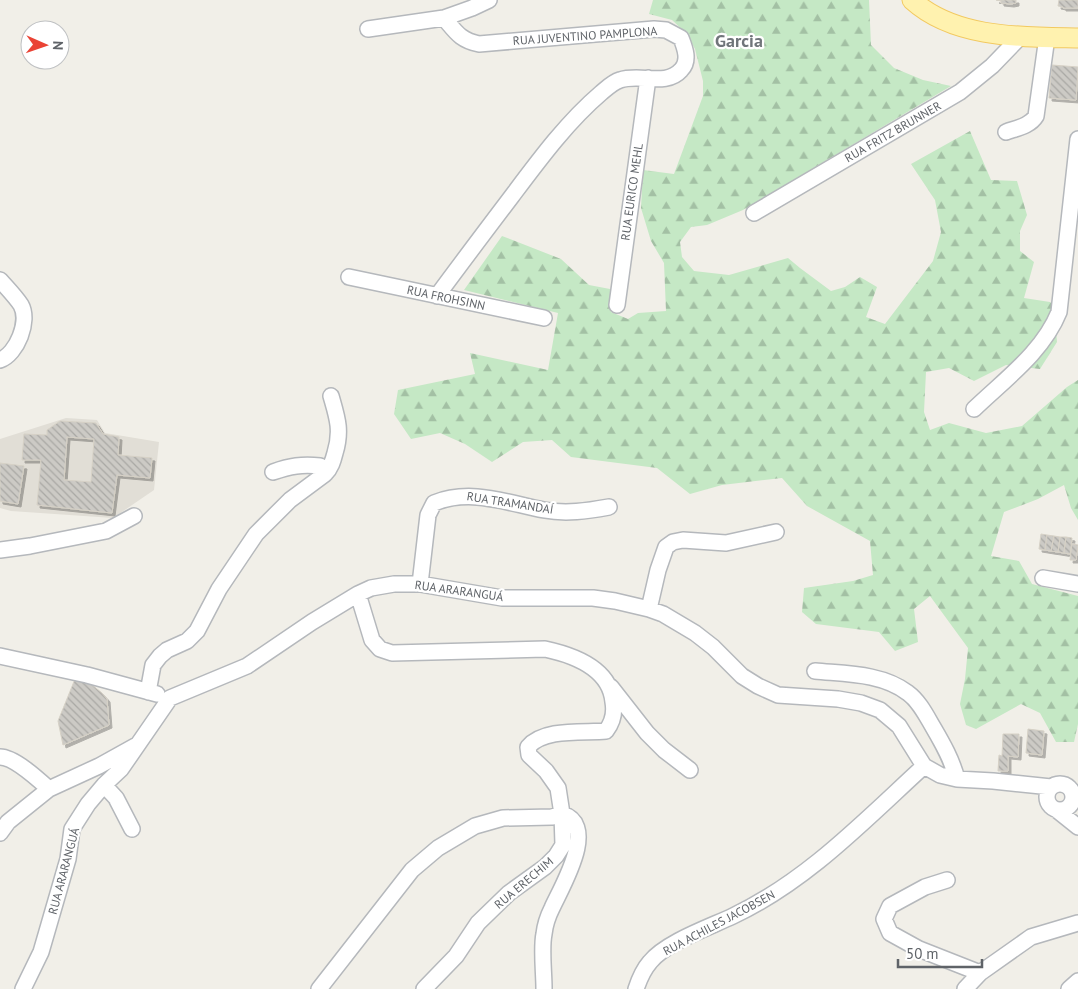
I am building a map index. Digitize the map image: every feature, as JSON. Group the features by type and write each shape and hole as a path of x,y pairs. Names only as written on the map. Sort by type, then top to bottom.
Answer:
{"main road":[{"path":"912,0 920,7 946,21 971,28 1021,36 1078,38"}],"street":[{"path":"368,29 444,18 489,0"},
{"name":"RUA JUVENTINO PAMPLONA","path":"437,296 536,164 595,98 620,80 666,79 676,76 685,66 686,51 681,38 666,30 479,44 467,41 458,35 444,18"},
{"name":"RUA FRITZ BRUNNER","path":"754,213 960,92 992,66 1021,36"},
{"path":"1006,132 1028,124 1036,116 1047,37"},
{"name":"RUA EURICO MEHL","path":"617,305 648,78"},
{"path":"974,409 1036,349 1054,325 1059,312 1078,138"},
{"name":"RUA FROHSINN","path":"349,277 544,318"},
{"path":"0,280 22,306 24,320 19,342 0,360"},
{"path":"148,692 153,665 167,650 186,641 197,631 220,589 256,534 290,500 325,474 330,468 339,439 339,424 331,396"},
{"path":"274,472 303,464 320,466 325,474"},
{"name":"RUA TRAMANDAÍ","path":"420,584 428,515 434,503 461,496 482,497 545,510 567,512 585,512 609,507"},
{"path":"0,550 106,531 134,516"},
{"path":"649,608 658,570 666,548 673,542 683,540 726,543 776,532"},
{"path":"1043,578 1078,584"},
{"name":"RUA ARARANGUÁ","path":"23,989 41,952 68,859 72,829 104,784 121,769 170,698 246,666 312,622 371,588 394,584 420,584 502,598 593,598 649,608 695,633 714,647 742,676 778,695 838,699 861,703 880,710 899,726 924,766"},
{"path":"358,594 372,640 380,649 392,653 545,649 562,652 584,662 598,672 607,682 647,733 664,750 690,770"},
{"path":"0,656 87,675 170,698"},
{"path":"815,671 858,674 886,681 908,693 924,710 947,750 957,779"},
{"name":"RUA ERECHIM","path":"424,989 456,956 478,923 503,899 556,856 563,844 562,814 558,788 546,771 529,755 528,748 533,742 562,733 606,731 611,724 614,710 613,696 607,682"},
{"path":"0,833 8,822 49,789 99,766 138,744"},
{"path":"0,758 7,758 31,773 49,789"},
{"path":"924,766 940,775 957,779 993,781 1065,795 1076,826"},
{"name":"RUA ACHILES JACOBSEN","path":"636,989 650,961 665,949 735,916 779,892 816,864 924,766"},
{"path":"104,784 116,798 132,829"},
{"path":"319,989 412,870 438,848 475,826 503,818 552,817 562,814 570,816 576,823 578,835 577,850 550,911 543,936 544,988"},
{"path":"947,880 925,887 890,906 884,919 890,933 919,950 980,973"},
{"path":"965,989 980,973 1031,938 1078,924"},
{"path":"1069,989 1078,981"}],"shaded area":[{"path":"66,418 97,420 105,433 159,442 154,490 113,518 11,511 0,508 0,439"}],"green space":[{"path":"653,0 869,0 871,45 894,68 923,80 951,86 743,210 707,225 691,227 680,242 682,257 694,271 729,275 788,258 831,291 845,287 860,277 877,287 866,317 885,324 933,261 941,232 935,200 911,164 970,131 991,180 1017,181 1027,215 1020,231 1020,251 1034,262 1024,298 1050,302 1054,306 1057,342 1040,369 1006,365 974,381 949,368 926,372 924,412 930,430 949,423 986,433 1022,426 1067,387 1078,380 1078,520 1071,508 1064,485 1038,499 1004,512 991,556 1019,561 1032,584 1078,596 1078,724 1074,742 1056,742 1040,713 1021,704 976,729 966,725 960,704 968,648 930,596 914,609 918,642 895,651 879,632 816,624 802,612 804,588 853,581 873,575 870,541 807,506 782,478 722,485 690,494 657,468 571,457 552,440 523,442 492,462 465,444 440,433 411,439 394,414 398,390 475,374 470,353 548,370 558,313 464,290 502,236 561,259 589,285 610,289 611,312 628,319 638,313 666,311 664,263 651,241 641,208 643,170 674,174 703,96 703,81 695,49 687,34 672,20 649,14"}],"building":[{"path":"996,0 1016,0 1016,3 1001,3 1001,1"},
{"path":"1059,0 1078,0 1078,8 1058,6"},
{"path":"1052,65 1078,67 1076,100 1049,98"},
{"path":"60,421 96,423 103,434 119,437 118,455 152,458 150,478 117,475 112,513 37,505 41,460 22,460 24,434 47,435 47,430","holes":["67,437 94,439 91,482 64,480"]},
{"path":"0,463 24,466 18,504 0,501"},
{"path":"1041,534 1047,535 1045,550 1039,549"},
{"path":"1047,535 1054,536 1051,551 1045,550"},
{"path":"1054,536 1060,537 1058,552 1051,551"},
{"path":"1060,537 1066,537 1064,553 1058,552"},
{"path":"1066,537 1072,538 1070,554 1064,553"},
{"path":"1072,544 1078,545 1076,560 1070,560"},
{"path":"75,679 91,684 107,699 109,725 63,745 58,721"},
{"path":"1028,729 1044,731 1042,755 1026,753"},
{"path":"1003,734 1019,734 1018,757 1008,756 1008,771 998,771 999,755 1002,756"}],"district":[{"name":"Garcia","path":"739,41"}]}
